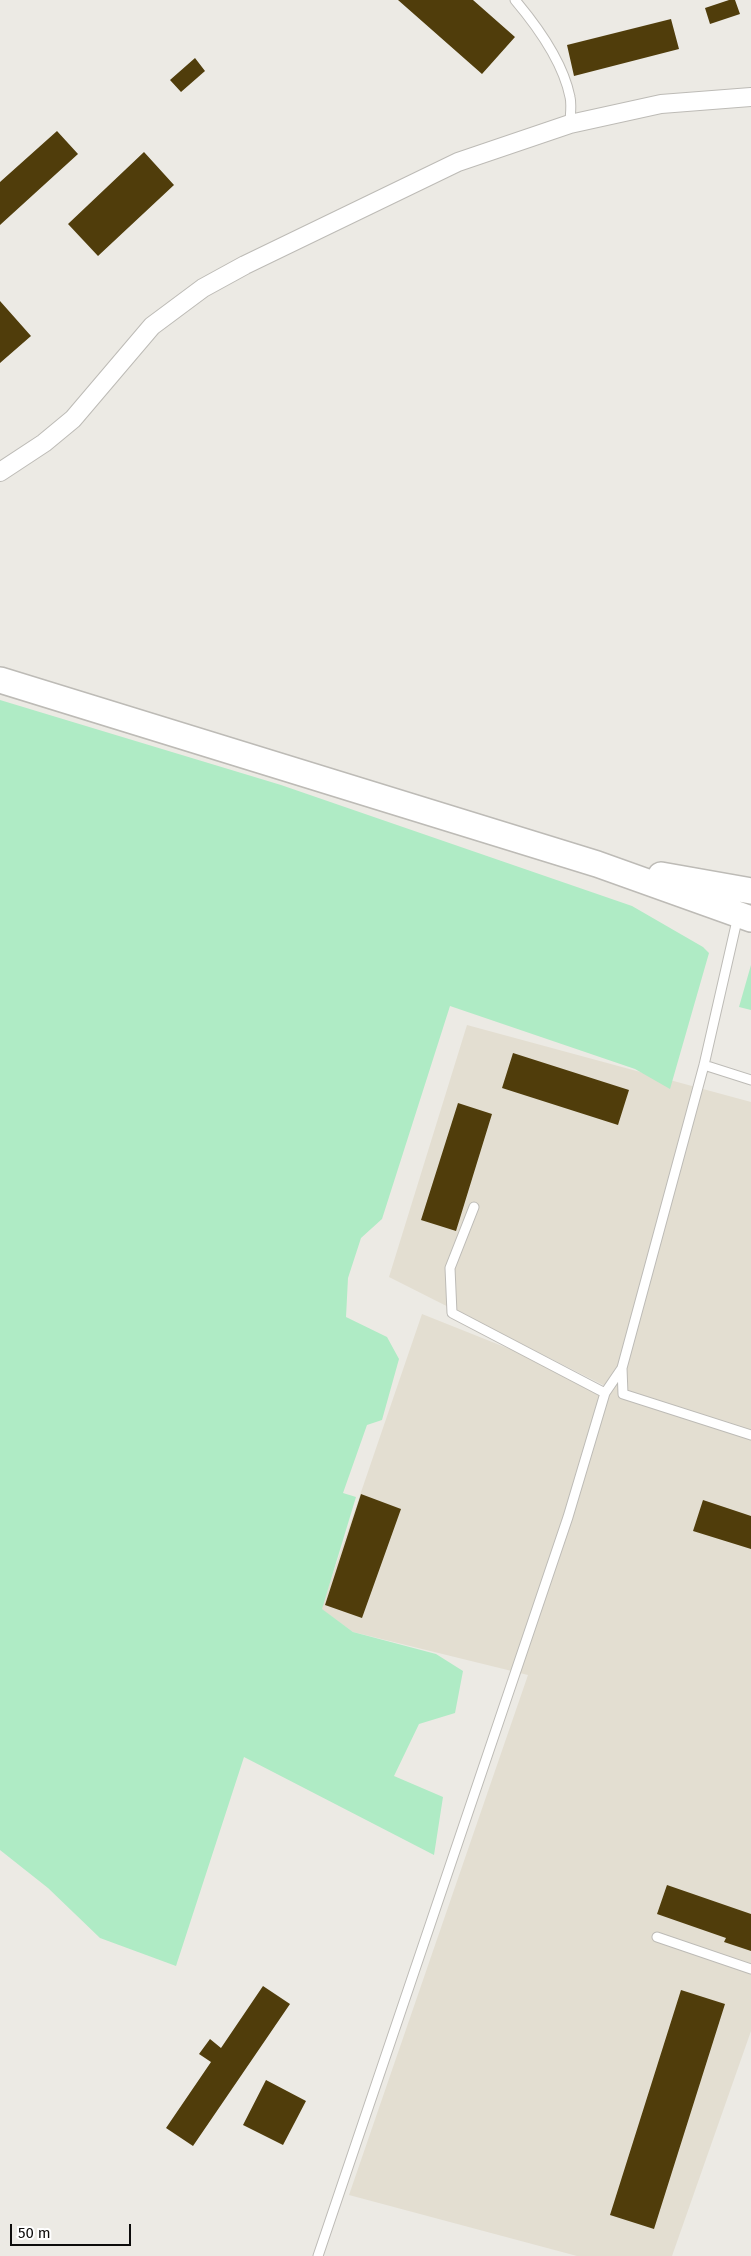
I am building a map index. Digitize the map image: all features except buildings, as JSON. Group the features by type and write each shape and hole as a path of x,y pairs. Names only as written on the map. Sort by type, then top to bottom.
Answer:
{"street":[{"path":"0,472 44,442 73,419 152,326 203,288 245,265 458,162 570,124 661,104 751,97"},
{"path":"0,680 597,864 745,903"}],"lane":[{"path":"515,0 536,26 564,78 571,98 570,124"},
{"path":"745,903 704,1065 622,1368 622,1394 751,1435"},
{"path":"704,1065 751,1080"},
{"path":"474,1207 450,1268 452,1313 605,1393"},
{"path":"318,2256 568,1518 605,1393 622,1368"},
{"path":"657,1937 751,1969"}],"shaded area":[{"path":"467,1025 751,1102 751,2031 672,2256 577,2256 349,2195 528,1675 353,1632 321,1609 422,1314 615,1391 389,1277"}],"green space":[{"path":"0,700 281,785 632,906 703,947 709,953 670,1089 635,1069 450,1006 382,1219 361,1238 348,1278 346,1317 387,1337 399,1359 382,1420 367,1425 343,1493 356,1497 322,1609 353,1632 436,1654 463,1671 455,1713 419,1724 394,1776 443,1797 434,1855 244,1757 176,1966 100,1938 48,1888 0,1850"},
{"path":"751,965 751,1010 739,1007"}]}
